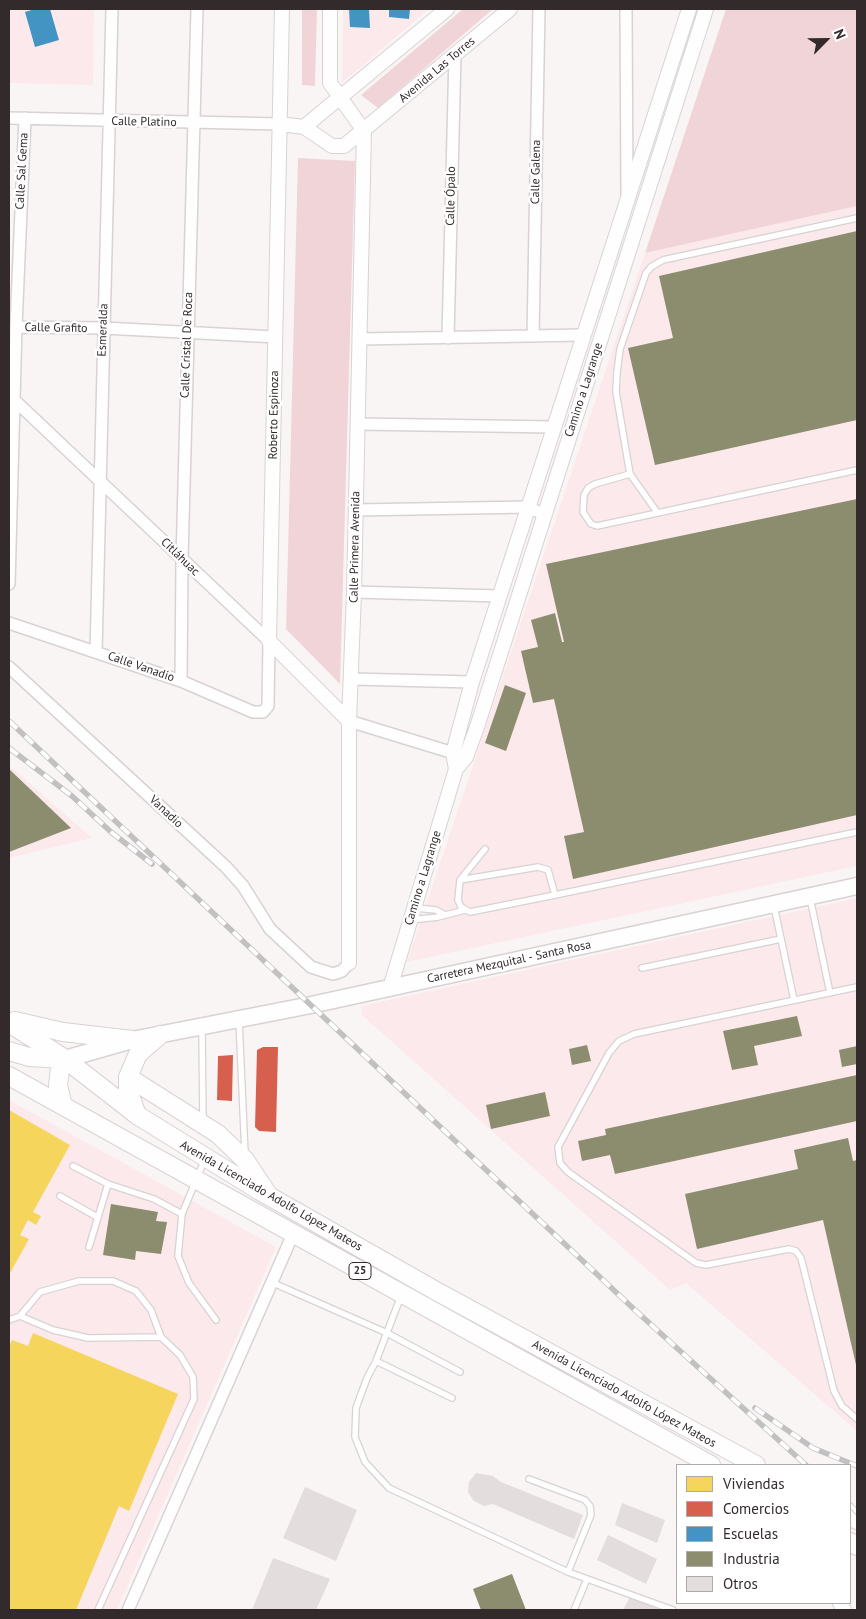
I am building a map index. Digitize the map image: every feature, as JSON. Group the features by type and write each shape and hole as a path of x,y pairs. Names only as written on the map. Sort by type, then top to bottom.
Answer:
{"main road":[{"name":"Carretera Mezquital - Santa Rosa","path":"65,1059 132,1040 390,988 857,886"},
{"path":"9,1021 63,1032 132,1040"},
{"name":"Avenida Licenciado Adolfo López Mateos","path":"9,1021 65,1059 137,1115 205,1159 436,1291 754,1464"},
{"path":"137,1115 128,1090 128,1077 138,1054 160,1035"},
{"path":"9,1051 29,1057 65,1059 60,1068 58,1086 63,1106"},
{"name":"Avenida Licenciado Adolfo López Mateos","path":"9,1076 709,1464"},
{"path":"128,1077 203,1122 234,1147 270,1197"}],"street":[{"name":"Esmeralda","path":"96,652 112,9"},
{"name":"Calle Cristal De Roca","path":"182,681 182,559 187,333 197,9"},
{"name":"Roberto Espinoza","path":"268,706 282,9"},
{"path":"330,9 330,83 364,130"},
{"path":"304,127 447,9"},
{"name":"Avenida Las Torres","path":"280,124 304,127 332,146 341,147 510,9"},
{"name":"Calle Galena","path":"533,336 539,9"},
{"path":"626,9 627,203"},
{"name":"Camino a Lagrange","path":"456,769 452,753 472,682 689,9"},
{"name":"Camino a Lagrange","path":"390,988 456,769 466,757 706,9"},
{"name":"Calle Ópalo","path":"448,338 455,54"},
{"name":"Calle Platino","path":"9,118 109,122 280,124"},
{"name":"Calle Sal Gema","path":"9,584 11,397 25,118"},
{"name":"Calle Primera Avenida","path":"349,963 349,721 352,679 364,130"},
{"name":"Calle Grafito","path":"16,327 104,328 276,337"},
{"path":"360,339 584,335"},
{"name":"Citláhuac","path":"11,397 99,478 269,641 349,721"},
{"path":"357,424 554,427"},
{"path":"356,510 528,507 545,515"},
{"path":"354,592 500,596"},
{"name":"Calle Vanadio","path":"9,623 182,681 253,712 263,712 268,706"},
{"name":"Vanadio","path":"9,667 226,867 242,886 270,929 311,967 332,974 342,971 349,963"},
{"path":"352,679 472,682"},
{"path":"349,721 466,757"},
{"path":"128,1610 293,1234"}],"lane":[{"path":"657,512 630,474 616,392 620,349 646,273 651,267 664,260 857,218"},
{"path":"630,474 588,488 582,504 591,524 597,526 857,470"},
{"path":"412,914 445,914 465,910 470,912 857,832"},
{"path":"465,910 458,900 460,880 485,849"},
{"path":"460,880 542,867 550,873 555,895"},
{"path":"810,896 830,993"},
{"path":"774,904 794,1000"},
{"path":"412,914 436,910 445,914"},
{"path":"642,968 781,939"},
{"path":"857,987 634,1034 619,1041 609,1053 558,1147 560,1163 580,1182 696,1263 706,1265 789,1249 796,1251 801,1258 834,1391 842,1406 857,1419"},
{"path":"239,1019 245,1160"},
{"path":"202,1026 203,1122"},
{"path":"205,1159 182,1214 178,1247 180,1265 189,1284 216,1320"},
{"path":"73,1166 108,1184 140,1193 182,1214"},
{"path":"89,1247 108,1184"},
{"path":"60,1196 97,1217"},
{"path":"9,1320 20,1316 40,1292 79,1282 113,1281 136,1291 151,1310 161,1337 180,1356 193,1377 194,1399 98,1610"},
{"path":"271,1282 386,1332 460,1372"},
{"path":"402,1294 376,1361 366,1378 356,1408 355,1437 365,1462 371,1469 388,1488 568,1572 673,1610"},
{"path":"20,1316 53,1330 88,1338 161,1337"},
{"path":"376,1361 452,1398"},
{"path":"529,1478 585,1500 590,1506 591,1515 568,1572"},
{"path":"574,1610 587,1579"}],"shaded area":[{"path":"9,9 94,9 93,85 9,83"},
{"path":"302,9 317,9 315,86 302,85"},
{"path":"343,9 429,9 342,83"},
{"path":"463,9 493,9 378,108 361,95"},
{"path":"726,9 857,9 857,206 645,253"},
{"path":"298,158 355,161 340,684 286,629"},
{"path":"857,206 857,866 407,962 645,253"},
{"path":"9,765 92,838 9,858"},
{"path":"857,898 857,1431 686,1283 670,1290 362,1015 361,1006"},
{"path":"9,1100 276,1247 117,1610 9,1610"}],"building: Viviendas":[{"path":"9,1110 70,1145 33,1212 41,1216 36,1225 28,1220 20,1235 29,1239 9,1275"},
{"path":"33,1333 178,1394 129,1511 119,1506 76,1610 9,1610 9,1346 12,1340 28,1346"}],"building: Comercios":[{"path":"263,1047 278,1047 276,1132 259,1131 255,1127 257,1050"},
{"path":"233,1055 232,1101 217,1100 218,1056"}],"building: Escuelas":[{"path":"35,9 50,9 59,40 35,47 25,12"},
{"path":"349,9 369,9 370,28 350,27"},
{"path":"389,9 410,9 409,19 389,17"}],"building: Industria":[{"path":"857,231 857,420 655,465 628,348 673,338 659,276"},
{"path":"857,499 857,815 573,879 564,836 584,832 554,699 533,703 521,651 538,647 531,620 555,613 562,642 564,642 546,564"},
{"path":"505,685 526,693 506,751 485,743"},
{"path":"9,769 71,828 9,852"},
{"path":"797,1016 802,1036 754,1046 758,1065 732,1070 723,1031"},
{"path":"587,1045 591,1061 572,1065 569,1049"},
{"path":"857,1046 857,1064 842,1067 839,1050"},
{"path":"857,1075 857,1121 615,1174 610,1155 582,1161 578,1141 606,1135 605,1129"},
{"path":"545,1092 550,1116 491,1129 486,1105"},
{"path":"848,1138 853,1161 857,1160 856,1365 823,1220 697,1249 685,1194 798,1169 794,1150"},
{"path":"111,1204 158,1212 156,1221 167,1222 161,1254 136,1251 135,1260 103,1255"},
{"path":"512,1574 526,1610 481,1610 473,1589"}],"building: Otros":[{"path":"476,1473 493,1476 501,1482 583,1515 574,1539 493,1504 484,1506 474,1501 468,1492 469,1482"},
{"path":"305,1487 357,1510 336,1561 283,1538"},
{"path":"622,1503 665,1520 657,1543 615,1525"},
{"path":"608,1535 657,1559 646,1584 597,1560"},
{"path":"273,1558 330,1579 316,1610 252,1610"},
{"path":"631,1595 666,1610 623,1610"}],"railway":[{"path":"9,721 636,1311 805,1464"},
{"path":"9,748 72,796 111,832 152,864"},
{"path":"755,1408 813,1448 857,1466"},
{"path":"851,1506 857,1512"}]}
